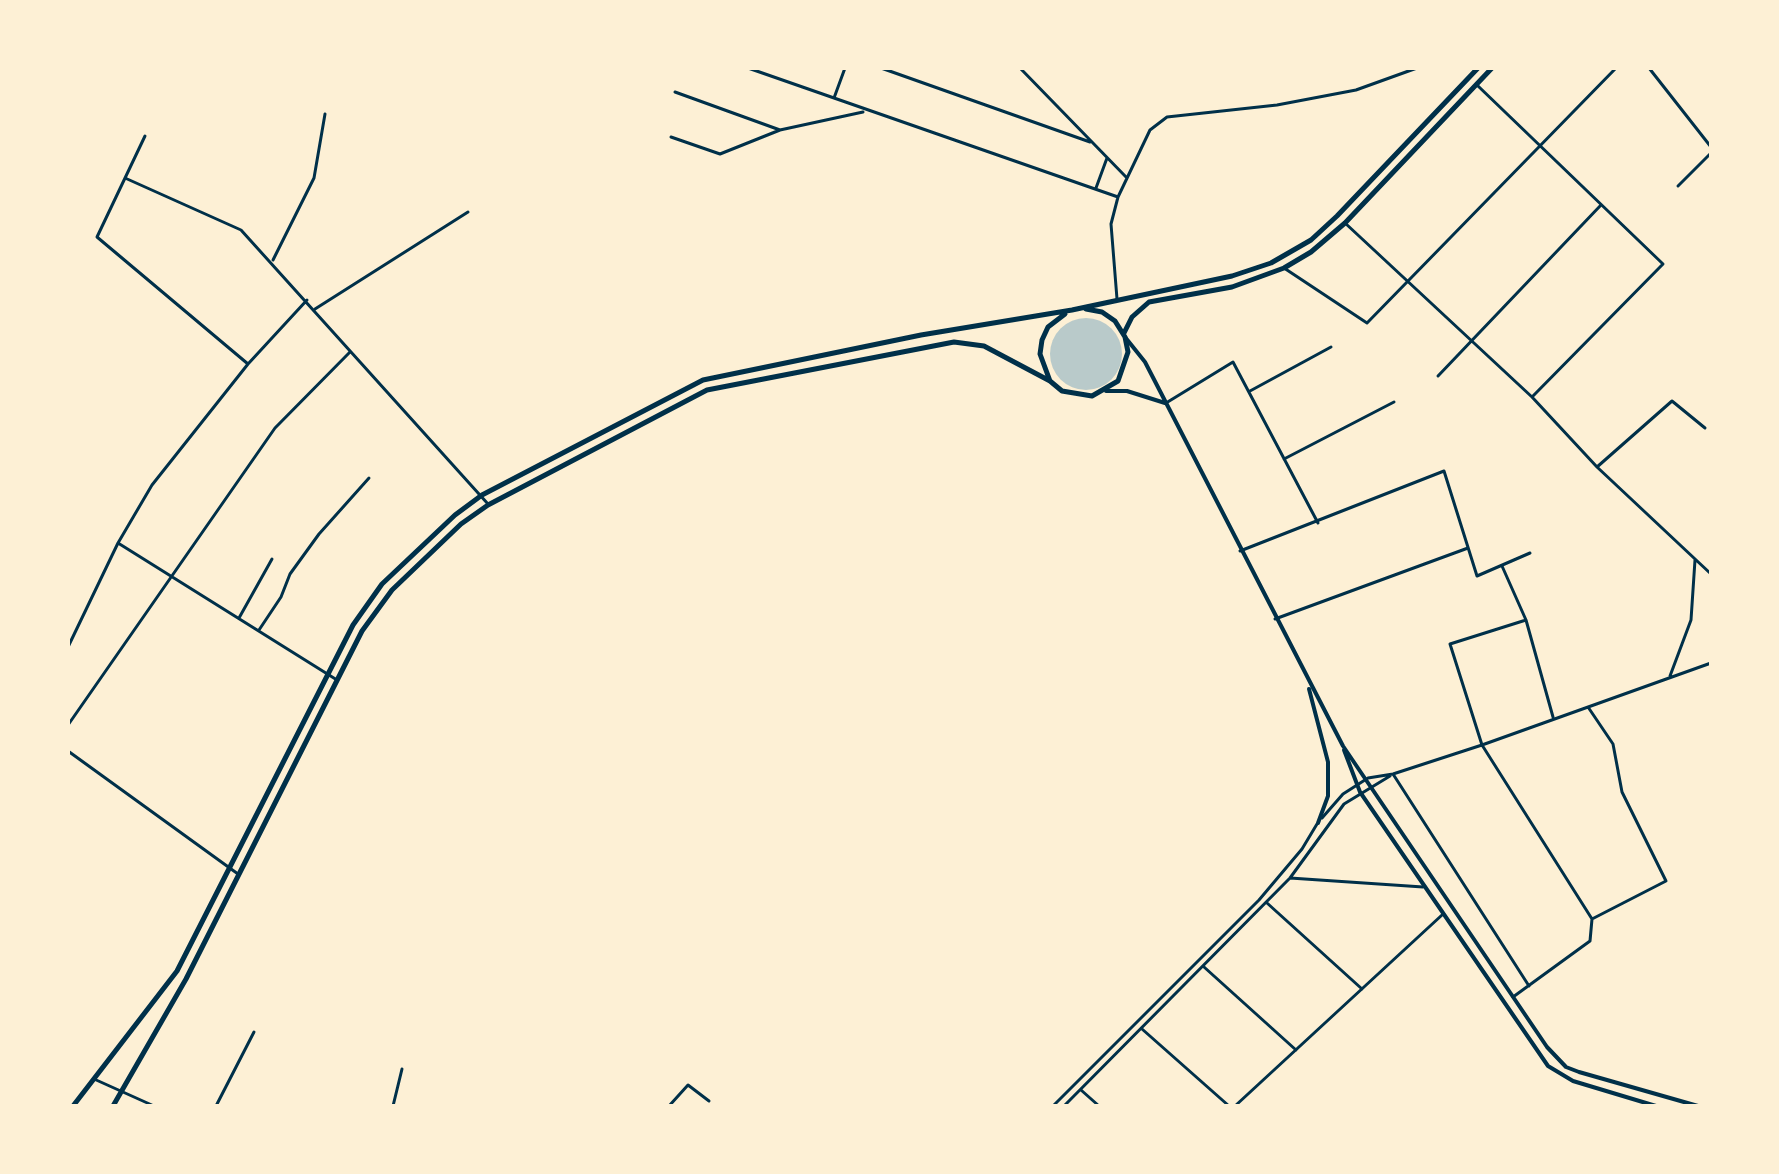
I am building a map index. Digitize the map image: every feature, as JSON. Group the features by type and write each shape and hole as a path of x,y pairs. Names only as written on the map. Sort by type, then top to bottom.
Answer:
{"main road":[{"path":"73,1106 177,971 353,625 382,584 455,515 482,495 703,380 921,335 1072,310 1232,276 1271,263 1311,240 1478,68"},
{"path":"113,1106 186,979 362,631 392,590 461,524 488,505 707,390 954,342 984,346 1076,396 1106,391 1126,367 1125,335 1132,317 1149,302 1232,287 1284,268 1311,252 1345,223 1492,68"},
{"path":"1050,381 1040,354 1042,340 1048,327 1072,310 1102,312 1115,321 1125,335"}],"street":[{"path":"748,68 1118,197"},
{"path":"833,100 845,68"},
{"path":"881,68 1090,142"},
{"path":"1020,68 1127,178"},
{"path":"1117,299 1111,224 1118,197 1150,130 1167,117 1277,105 1356,90 1417,68"},
{"path":"1464,68 1472,75"},
{"path":"1284,268 1367,323 1616,68"},
{"path":"1649,68 1711,147"},
{"path":"1476,85 1663,264 1532,397"},
{"path":"675,92 780,130"},
{"path":"671,137 720,154 780,130 867,111"},
{"path":"273,261 314,178 325,114"},
{"path":"145,136 97,237 248,364"},
{"path":"1678,186 1711,153"},
{"path":"1095,189 1107,158"},
{"path":"125,178 241,230 273,261 488,505"},
{"path":"1438,376 1602,203"},
{"path":"315,309 468,212"},
{"path":"1345,223 1532,397 1597,467 1711,574"},
{"path":"68,647 118,543 152,485 248,364 307,300"},
{"path":"1125,335 1145,362 1343,746 1373,785 1547,1047 1566,1067 1698,1106"},
{"path":"1250,392 1331,347"},
{"path":"68,725 275,428 350,352"},
{"path":"1106,391 1127,391 1165,403 1233,362 1318,523"},
{"path":"1597,467 1672,401 1705,428"},
{"path":"1284,460 1394,402"},
{"path":"1240,551 1318,523 1444,471 1477,576 1530,553"},
{"path":"259,630 297,564 369,478"},
{"path":"118,543 337,680"},
{"path":"1275,619 1468,548"},
{"path":"239,618 272,559"},
{"path":"1670,676 1691,620 1695,560"},
{"path":"1502,565 1526,620 1553,717"},
{"path":"1513,997 1590,941 1592,919 1482,745 1450,644 1526,620"},
{"path":"1053,1106 1259,900 1302,849 1332,804 1356,784 1482,745 1553,717 1711,663"},
{"path":"1306,679 1328,762 1328,796 1318,823"},
{"path":"1587,706 1613,744 1622,792 1666,881 1592,919"},
{"path":"1343,746 1360,792 1548,1066 1573,1081 1656,1106"},
{"path":"68,751 238,874"},
{"path":"1064,1106 1290,878 1335,813 1360,792 1393,774"},
{"path":"1393,774 1529,986"},
{"path":"1290,878 1423,887"},
{"path":"1266,903 1362,989"},
{"path":"1235,1106 1442,915"},
{"path":"1204,967 1296,1050"},
{"path":"1142,1029 1229,1106"},
{"path":"216,1106 254,1032"},
{"path":"393,1106 402,1069"},
{"path":"94,1079 154,1106"},
{"path":"669,1106 688,1085 709,1101"},
{"path":"1080,1089 1099,1106"}],"shaded area":[{"path":"1086,318 1106,324 1116,334 1122,354 1116,374 1106,384 1086,390 1066,384 1056,374 1050,354 1056,334 1066,324"}]}
